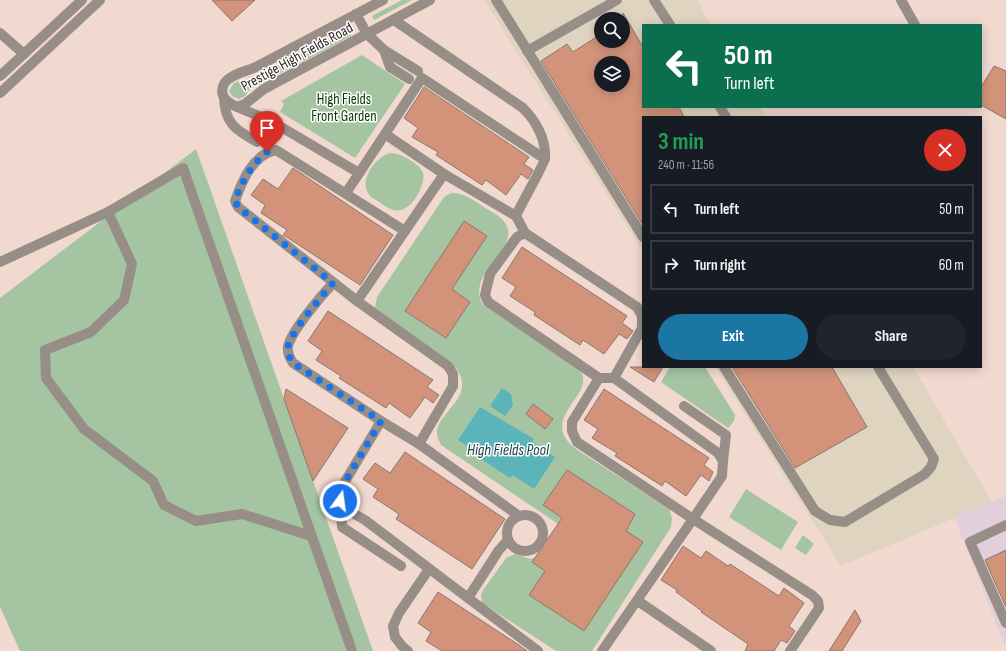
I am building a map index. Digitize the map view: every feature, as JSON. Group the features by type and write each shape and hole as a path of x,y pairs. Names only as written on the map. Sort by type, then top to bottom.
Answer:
{"street":[{"path":"0,76 82,0"},
{"path":"0,93 100,0"},
{"name":"Prestige High Fields Road","path":"383,0 253,69 230,78 224,83 222,90 224,98 229,103 237,107 245,104 264,89 430,0"},
{"path":"496,0 642,235"},
{"path":"527,52 617,0"},
{"path":"654,0 669,24"},
{"path":"901,0 914,24"},
{"path":"356,14 367,34 384,50 418,71"},
{"path":"394,20 523,108 531,117 542,135 545,159 516,216"},
{"path":"0,33 24,54"},
{"path":"384,50 390,67 409,79"},
{"path":"346,194 422,78 545,159"},
{"path":"224,98 225,114 228,121 241,132 257,142"},
{"path":"237,107 284,128 359,173"},
{"path":"385,134 444,174 516,216 525,233 637,307 642,316 642,328 614,378"},
{"path":"405,231 276,150 267,152 249,171 235,201 238,207 333,283 448,366 453,374 453,386 419,444"},
{"path":"0,262 108,212 183,168 352,651"},
{"path":"357,301 444,174"},
{"path":"108,212 132,264 124,300 91,332 45,350 46,378 84,429 154,481 164,505 196,521 242,514 311,536"},
{"path":"525,233 517,237 490,274 485,295 488,302 599,378 614,378 718,453 723,461"},
{"path":"333,283 305,318 289,343 288,354 293,363 381,421 419,444 519,516 530,516 539,523 542,528 541,540 534,549 523,551 514,548 508,540 507,534 510,523 519,516"},
{"path":"725,368 815,511 830,520 845,522 925,474 931,467 934,459 879,368"},
{"path":"599,378 572,422 572,431 577,442 693,519 812,595 818,601 819,608 790,651"},
{"path":"602,651 638,601 722,476 726,435 684,406"},
{"path":"381,421 343,485 340,501 342,527 401,566"},
{"path":"340,501 349,511 365,520 538,651"},
{"path":"1006,525 970,542 1006,623"},
{"path":"468,598 508,540"},
{"path":"408,651 395,637 393,626 399,613 429,569"},
{"path":"638,601 711,651"}],"shaded area":[{"path":"484,0 697,0 710,24 642,24 642,108 761,108 765,116 642,116 642,250"},
{"path":"716,368 914,368 992,502 841,566"},
{"path":"1006,496 1006,648 954,517"}],"green space":[{"path":"402,0 412,0 374,20 372,16"},
{"path":"348,30 351,36 249,90 245,96 239,99 232,96 229,91 234,83 240,81 245,84"},
{"name":"High Fields Front Garden","path":"362,55 405,84 355,158 280,112 284,104 281,101"},
{"path":"196,149 373,651 20,651 0,607 0,298"},
{"path":"390,153 398,154 410,160 419,167 423,173 421,188 412,203 408,207 401,210 386,207 369,195 366,186 366,180 371,168 385,155"},
{"path":"452,193 461,194 470,198 496,214 505,223 508,232 506,242 486,271 481,282 479,293 483,305 575,366 582,375 583,385 565,415 562,426 565,437 576,449 669,509 672,518 671,527 592,651 556,651 482,603 481,595 483,590 506,558 515,554 530,559 535,558 558,524 441,445 437,436 437,430 440,422 456,402 460,394 462,387 461,378 456,368 379,316 375,308 377,297 445,196"},
{"path":"669,368 706,368 735,415 734,421 728,428 661,382"},
{"path":"746,489 798,522 781,550 729,517"},
{"path":"803,535 814,544 806,555 795,548"}],"water":[{"path":"502,388 511,394 513,405 505,416 490,406"},
{"name":"High Fields Pool","path":"480,407 534,439 533,442 555,457 534,489 513,475 510,478 475,455 477,452 458,440"}],"building":[{"path":"212,0 255,0 232,21"},
{"path":"630,25 642,45 642,108 680,108 684,116 642,116 642,223 541,61 567,44 573,52 594,38 594,48 630,48"},
{"path":"994,66 1006,71 1006,119 982,106 982,85"},
{"path":"424,87 529,157 524,164 533,170 528,179 521,174 506,195 486,180 482,185 436,155 438,152 412,137 418,128 404,118"},
{"path":"293,168 393,235 360,285 283,235 287,230 261,213 265,205 251,195 263,179 278,189"},
{"path":"464,221 487,236 452,289 470,302 446,338 405,311"},
{"path":"522,247 627,316 622,323 633,331 627,339 619,334 604,354 583,340 580,345 534,315 535,312 510,296 516,287 502,278"},
{"path":"328,311 433,380 427,387 439,395 433,403 425,397 410,418 389,403 386,408 339,378 341,376 316,360 322,351 308,341"},
{"path":"630,367 662,368 654,382"},
{"path":"733,368 833,368 867,427 795,468"},
{"path":"286,389 348,428 313,481 284,399"},
{"path":"604,389 709,458 704,465 713,472 709,481 701,475 686,496 665,481 662,486 615,456 617,453 592,438 598,429 584,420"},
{"path":"533,404 553,419 545,429 526,414"},
{"path":"405,452 505,519 472,569 396,519 399,514 373,497 378,489 363,479 375,463 390,473"},
{"path":"567,470 635,514 626,531 643,542 584,631 529,595 545,571 532,562 562,518 543,505"},
{"path":"683,546 701,558 706,551 728,566 730,564 779,596 784,588 804,603 789,626 795,631 787,643 781,640 774,651 745,651 748,644 701,612 702,611 676,592 677,590 661,580"},
{"path":"1006,550 1006,607 985,560"},
{"path":"438,592 527,651 442,651 426,641 431,632 418,623"},
{"path":"855,610 861,621 842,651 829,651"}],"route":[{"path":"267,152 249,171 235,201 238,207 333,283 305,318 289,343 288,354 293,363 381,421 343,485 340,501"}]}
